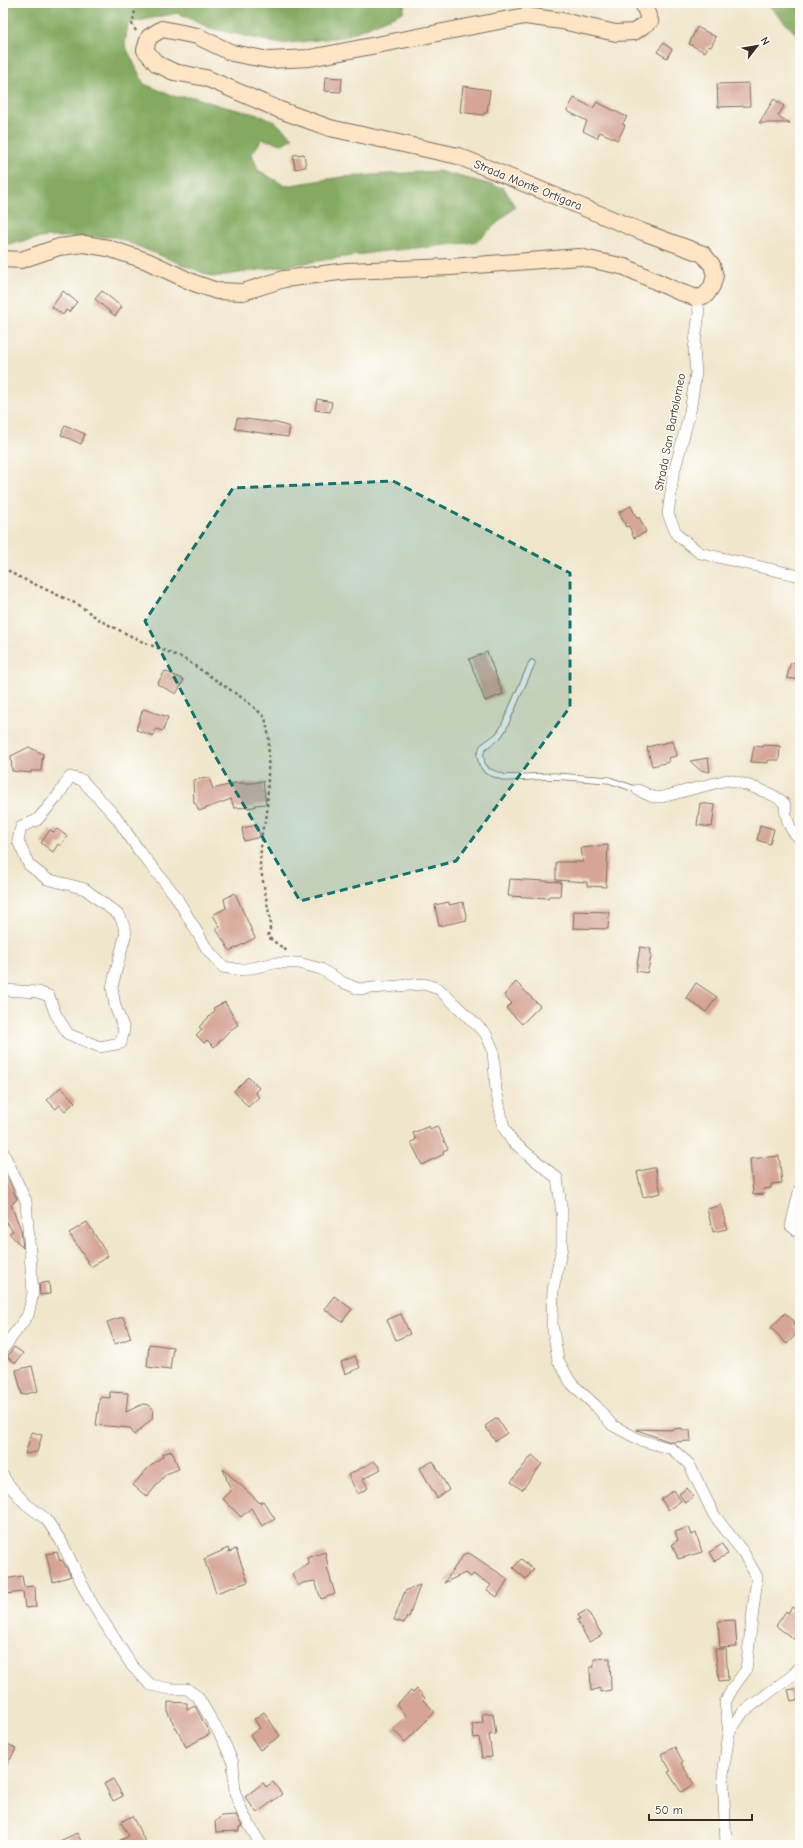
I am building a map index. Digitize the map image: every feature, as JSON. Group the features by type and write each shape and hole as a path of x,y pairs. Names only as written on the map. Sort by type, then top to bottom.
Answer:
{"main road":[{"path":"145,50 150,37 162,29 197,36 232,53 268,60 310,58 525,16 562,21 616,34 634,32 650,21 643,3"},
{"name":"Strada Monte Ortigara","path":"145,50 157,64 174,72 206,78 280,110 330,128 458,156 643,232 703,254 712,265 715,276 712,286 706,295 697,298"},
{"path":"3,259 22,260 59,247 84,244 108,248 147,262 194,283 217,291 243,292 284,279 347,271 451,267 578,257 625,267 677,291 697,298"}],"street":[{"name":"Strada San Bartolomeo","path":"697,298 699,313 694,349 696,373 690,412 673,476 668,514 678,535 700,552 800,576"},
{"path":"3,990 38,992 49,996 55,1013 68,1034 100,1047 121,1043 124,1029 115,1006 112,987 126,932 120,916 85,889 47,879 29,865 18,841 21,827 36,820 57,797 70,777 82,780 116,817 140,852 175,895 207,948 223,967 242,970 275,963 300,963 321,968 342,982 359,989 424,984 439,989 486,1034 493,1050 496,1090 504,1128 512,1141 557,1178 562,1213 562,1247 553,1290 552,1323 558,1360 571,1383 596,1406 612,1425 640,1440 672,1449 689,1464 714,1515 743,1552 757,1577 746,1670 732,1689 725,1703 729,1733 723,1775 726,1845"},
{"path":"638,790 653,797 662,797 727,780 736,781 780,799 785,805 786,815 791,828 800,838"},
{"path":"3,1152 26,1201 33,1293 28,1315 3,1349"},
{"path":"800,1188 791,1226 800,1233"},
{"path":"3,1476 8,1484 26,1504 46,1519 61,1541 90,1600 132,1666 151,1685 170,1689 187,1689 198,1697 223,1740 233,1762 235,1793 243,1814 260,1845"},
{"path":"729,1733 743,1712 793,1675 800,1667"}],"lane":[{"path":"532,663 503,729 498,736 483,747 480,755 482,764 487,771 505,778 554,776 609,780 638,790"}],"path":[{"path":"137,3 132,24 145,50"},
{"path":"3,567 15,575 79,605 101,621 143,642 183,658 244,699 265,717 269,738 267,815 262,831 260,865 271,924 268,937 284,948 300,963"}],"highlighted area":[{"path":"393,481 570,573 570,707 456,861 300,901 215,756 145,621 233,488"}],"green space":[{"path":"3,3 405,3 403,12 344,37 281,44 210,28 178,13 128,23 125,45 144,84 176,97 194,97 221,106 255,114 274,121 293,138 282,144 262,139 252,154 258,170 285,186 341,177 438,171 504,188 515,207 476,242 377,252 213,277 115,237 46,237 3,245"},
{"path":"766,3 800,3 800,38"}],"building":[{"path":"697,27 716,37 711,47 708,46 705,52 689,44"},
{"path":"663,43 672,49 667,58 657,52"},
{"path":"325,77 342,78 341,92 324,91"},
{"path":"749,83 750,106 718,107 717,84"},
{"path":"463,86 490,90 487,113 484,113 483,115 460,112"},
{"path":"574,98 593,108 597,102 627,117 622,124 625,125 618,140 600,132 597,138 583,131 587,121 567,111"},
{"path":"774,99 784,106 778,116 790,123 759,123"},
{"path":"304,154 306,167 295,169 293,155"},
{"path":"63,291 77,302 69,312 66,310 63,315 52,307"},
{"path":"102,291 122,307 115,316 95,299"},
{"path":"317,399 332,402 330,412 315,410"},
{"path":"237,418 277,423 290,427 288,437 235,429"},
{"path":"65,425 85,434 81,444 61,435"},
{"path":"631,506 637,519 639,517 646,532 634,538 629,526 626,527 619,512"},
{"path":"487,652 503,694 485,701 469,659"},
{"path":"800,660 800,680 787,678 790,664"},
{"path":"165,671 184,680 176,694 157,684"},
{"path":"143,709 168,717 163,731 156,729 154,736 136,730"},
{"path":"673,741 677,756 668,758 669,762 652,766 647,747"},
{"path":"764,745 780,746 779,760 768,760 768,763 751,762 754,746 763,747"},
{"path":"29,747 43,754 41,771 31,771 31,773 12,771 11,756"},
{"path":"708,758 710,772 700,770 690,761"},
{"path":"209,778 213,789 236,783 253,783 263,781 266,804 255,805 255,807 234,808 231,799 199,811 194,803 193,780"},
{"path":"700,803 715,805 712,827 697,825"},
{"path":"257,825 260,837 244,841 242,828"},
{"path":"760,825 774,829 770,844 757,840"},
{"path":"57,829 67,836 60,846 58,844 53,852 41,843 50,830 54,832"},
{"path":"608,845 606,887 587,886 587,882 556,880 556,862 583,862 581,848"},
{"path":"510,879 561,882 560,896 549,896 548,898 508,896"},
{"path":"235,893 255,938 230,951 216,929 220,927 213,915 226,908 224,899"},
{"path":"449,902 449,905 463,902 467,920 439,926 435,905"},
{"path":"574,911 609,912 608,929 573,928"},
{"path":"640,947 651,949 650,954 652,954 647,973 636,971"},
{"path":"516,982 540,1006 522,1024 506,1008 512,1003 504,995"},
{"path":"696,983 717,997 706,1012 686,998"},
{"path":"225,1002 238,1025 230,1030 214,1047 207,1040 204,1043 196,1035 202,1029 199,1027 215,1011 213,1008"},
{"path":"248,1077 259,1088 255,1092 259,1097 248,1107 234,1091"},
{"path":"61,1087 75,1102 65,1111 60,1105 56,1109 47,1100"},
{"path":"429,1126 430,1129 437,1126 448,1149 443,1151 444,1154 422,1165 411,1142 416,1140 413,1133"},
{"path":"779,1156 782,1183 771,1184 771,1188 763,1189 764,1194 753,1195 750,1159"},
{"path":"655,1168 661,1193 643,1197 637,1172"},
{"path":"3,1173 8,1179 17,1199 11,1205 21,1230 23,1248 9,1233 13,1231 3,1218"},
{"path":"721,1205 727,1229 713,1232 707,1209"},
{"path":"87,1222 108,1256 91,1267 69,1233"},
{"path":"49,1282 50,1294 40,1295 39,1284"},
{"path":"334,1296 352,1309 342,1322 324,1309"},
{"path":"785,1313 795,1322 792,1325 799,1331 787,1344 771,1328"},
{"path":"401,1314 410,1334 396,1340 387,1320"},
{"path":"123,1317 131,1338 115,1344 107,1322"},
{"path":"149,1344 173,1347 170,1370 147,1367"},
{"path":"14,1347 23,1353 16,1363 7,1357"},
{"path":"355,1356 360,1368 345,1374 341,1362"},
{"path":"32,1366 38,1391 22,1395 16,1370"},
{"path":"110,1392 128,1393 126,1412 143,1404 149,1405 153,1409 152,1419 134,1435 130,1428 96,1425 100,1397 110,1398"},
{"path":"497,1418 507,1433 495,1441 485,1426"},
{"path":"682,1428 683,1430 690,1430 691,1441 671,1442 637,1430 668,1430"},
{"path":"32,1432 42,1435 37,1452 25,1454"},
{"path":"172,1451 179,1469 166,1474 147,1497 133,1485 147,1469 163,1456 162,1454"},
{"path":"532,1455 542,1464 522,1490 511,1482"},
{"path":"374,1461 381,1469 363,1479 368,1488 358,1494 348,1475"},
{"path":"433,1461 449,1490 437,1498 420,1468"},
{"path":"223,1469 260,1503 263,1501 275,1519 262,1526 251,1508 241,1517 223,1499 231,1491"},
{"path":"687,1488 694,1496 685,1503 679,1494"},
{"path":"674,1490 681,1501 668,1510 661,1499"},
{"path":"689,1527 692,1535 696,1533 702,1552 678,1559 672,1544 678,1540 675,1532"},
{"path":"722,1544 728,1554 715,1561 710,1552"},
{"path":"228,1548 229,1552 236,1549 248,1582 216,1593 204,1559"},
{"path":"57,1552 60,1561 62,1560 71,1576 53,1582 46,1554"},
{"path":"325,1552 327,1567 335,1594 321,1599 315,1581 303,1583 298,1586 292,1574 309,1564 307,1558"},
{"path":"469,1553 508,1579 497,1597 487,1590 491,1585 473,1574 471,1577 465,1573 444,1583 464,1554"},
{"path":"521,1559 534,1569 526,1579 513,1568"},
{"path":"22,1576 24,1587 35,1586 36,1607 25,1608 23,1592 6,1594 5,1579"},
{"path":"420,1585 409,1617 407,1617 404,1623 394,1620 405,1591"},
{"path":"792,1607 800,1612 800,1633 795,1640 776,1626 786,1611 788,1613"},
{"path":"587,1610 602,1635 589,1642 577,1620 580,1619 578,1615"},
{"path":"735,1620 737,1647 720,1648 718,1621"},
{"path":"715,1649 726,1649 728,1680 719,1681"},
{"path":"610,1658 611,1690 600,1692 600,1688 591,1691 590,1667 594,1667 594,1659"},
{"path":"800,1688 800,1699 791,1701 788,1690"},
{"path":"417,1689 425,1698 423,1700 435,1712 405,1742 393,1729 407,1716 396,1705 411,1691 413,1693"},
{"path":"168,1702 187,1703 187,1710 195,1706 210,1734 186,1747 168,1713"},
{"path":"264,1712 280,1736 260,1750 250,1735 260,1728 254,1719"},
{"path":"493,1713 496,1734 489,1735 492,1757 482,1758 479,1737 474,1738 472,1724 483,1723 482,1714"},
{"path":"3,1741 16,1749 3,1772"},
{"path":"675,1747 683,1762 681,1763 694,1784 681,1792 668,1772 671,1771 661,1754"},
{"path":"113,1779 123,1796 113,1801 104,1784"},
{"path":"273,1782 282,1794 257,1813 245,1797 263,1783 266,1787"},
{"path":"236,1815 242,1826 239,1827 239,1831 216,1832 215,1822 221,1816"},
{"path":"132,1816 147,1845 111,1845 129,1836 121,1822"},
{"path":"77,1833 83,1845 51,1845"}]}
